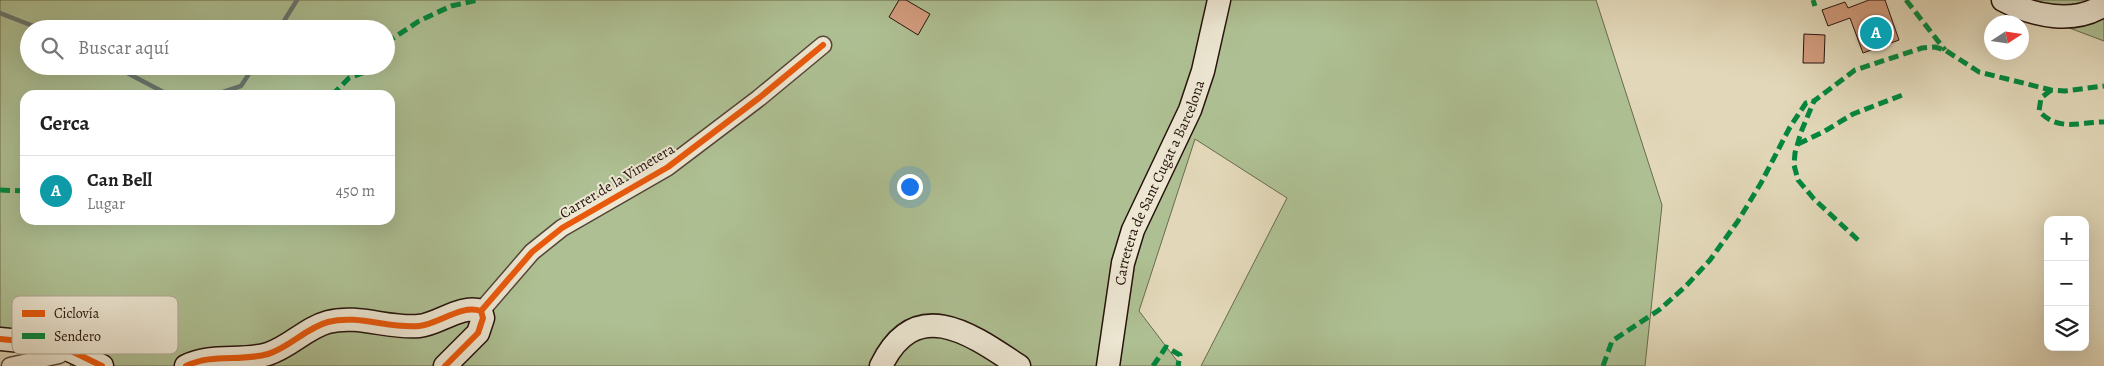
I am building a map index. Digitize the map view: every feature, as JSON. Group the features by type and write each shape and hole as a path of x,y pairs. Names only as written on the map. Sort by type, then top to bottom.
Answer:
{"main road":[{"name":"Carretera de Sant Cugat a Barcelona","path":"1108,366 1124,263 1132,230 1190,110 1203,71 1219,0"},
{"path":"2003,0 2030,12 2060,17 2085,13 2104,5"},
{"path":"186,366 208,359 276,357 311,329 336,320 418,326 434,323 471,309 481,311 483,318 478,333 444,366"},
{"path":"881,366 899,338 916,329 930,326 951,328 968,334 1019,366"},
{"path":"79,354 102,366"}],"street":[{"name":"Carrer de la Vimetera","path":"481,311 532,252 562,228 668,167 759,98 823,45"},
{"path":"10,366 60,354"}],"green space":[{"path":"0,0 1596,0 1662,205 1645,366 1201,366 1287,198 1195,139 1139,311 1181,366 70,366 75,357 66,354 178,354 178,296 12,296 12,335 0,331"},
{"path":"1995,0 2104,0 2104,41"}],"building":[{"path":"899,0 906,0 930,14 918,35 889,17"},
{"path":"1869,0 1885,0 1899,40 1863,53 1850,18 1828,26 1822,10 1845,2 1848,8"},
{"path":"1804,34 1825,35 1824,63 1803,63"}],"waterway":[{"path":"285,20 297,0"},
{"path":"0,13 20,21"},
{"path":"131,75 160,90"},
{"path":"229,90 241,86 248,75"}],"marked path":[{"path":"395,37 419,21 451,6 478,0"},
{"path":"1813,0 1815,6"},
{"path":"1906,0 1945,50"},
{"path":"1858,240 1814,199 1798,180 1794,165 1795,153 1801,132 1814,101 1855,70 1922,48 1935,47 1945,50 1979,72 2051,90 2065,91 2104,86"},
{"path":"337,90 349,78 357,75"},
{"path":"2051,90 2041,98 2039,111 2046,118 2061,124 2104,122"},
{"path":"1798,144 1825,131 1853,114 1905,94"},
{"path":"1603,366 1612,341 1659,310 1686,286 1710,260 1738,221 1761,183 1790,127 1806,103 1814,101"},
{"path":"0,190 20,191"},
{"path":"1153,366 1166,347 1180,355 1178,366"}],"cycle path":[{"path":"481,311 532,252 562,228 668,167 759,98 823,45"},
{"path":"186,366 206,360 268,354 328,322 351,320 396,326 419,326 466,310 481,311 483,318 478,333 445,366"},
{"path":"0,339 12,340"},
{"path":"77,354 102,366"}],"place":[{"name":"Can Bell","path":"1876,33"}]}
